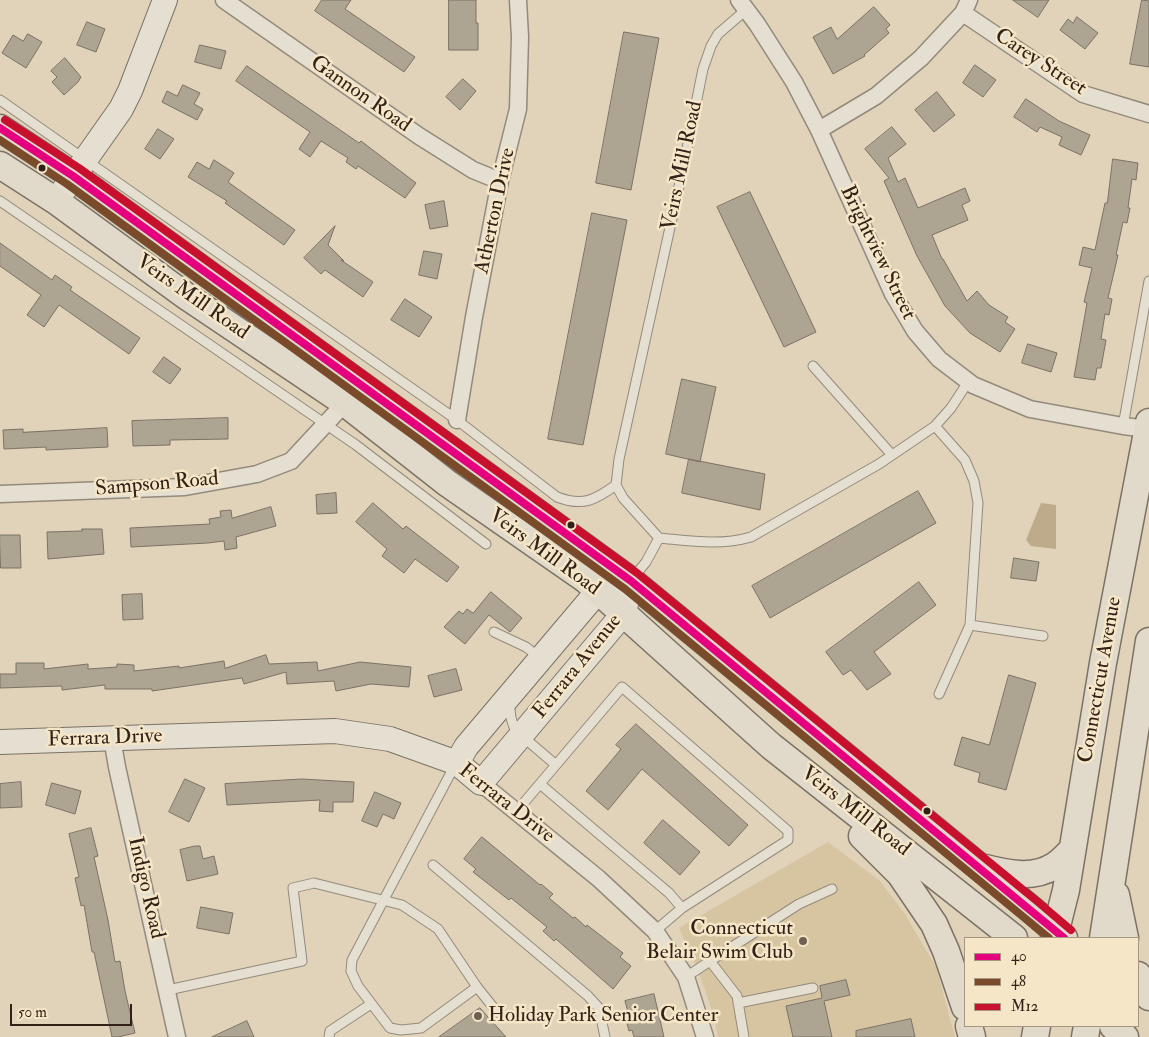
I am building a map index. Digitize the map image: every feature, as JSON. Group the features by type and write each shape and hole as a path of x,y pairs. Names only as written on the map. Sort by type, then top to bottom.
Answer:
{"main road":[{"name":"Veirs Mill Road","path":"0,128 79,168 631,580 979,866 1058,935"},
{"name":"Veirs Mill Road","path":"0,165 56,201 186,296 345,403 447,482 585,579 771,746 1013,937"},
{"name":"Connecticut Avenue","path":"1058,935 1142,426"},
{"name":"Connecticut Avenue","path":"1103,937 1145,682 1149,641"},
{"path":"771,746 900,874 934,924 946,951 964,1004"},
{"path":"979,866 1009,873 1031,874 1054,866 1072,850"},
{"path":"1116,857 1116,899 1125,937"},
{"path":"1139,977 1149,997"},
{"path":"1139,1009 1149,1017"},
{"path":"1114,1027 1125,1037"}],"street":[{"path":"56,201 121,109 130,91 165,0"},
{"name":"Gannon Road","path":"224,0 419,136 473,170 500,181"},
{"name":"Atherton Drive","path":"457,420 474,317 500,181 518,109 520,36 518,0"},
{"name":"Brightview Street","path":"743,4 794,82 819,130 893,294 915,331 939,359 973,385 1030,409 1142,426"},
{"path":"819,130 876,96 921,58 966,6"},
{"name":"Carey Street","path":"966,6 1083,94 1149,114"},
{"name":"Sampson Road","path":"0,494 186,487 257,474 291,461 345,403"},
{"name":"Ferrara Avenue","path":"457,763 466,747 598,591 631,580"},
{"name":"Ferrara Avenue","path":"481,783 624,613 631,580"},
{"name":"Ferrara Drive","path":"0,742 335,731 390,739 457,763 598,878 655,931 686,976 705,1037"},
{"name":"Indigo Road","path":"112,738 116,767 178,1037"}],"lane":[{"name":"Veirs Mill Road","path":"0,100 79,168 457,420 557,497 575,502 587,501 596,499 616,485 619,458 703,69 711,46 718,34 743,4"},
{"name":"Veirs Mill Road","path":"0,201 356,445 486,544"},
{"path":"1142,426 1149,280"},
{"path":"813,366 892,455"},
{"path":"616,485 623,498 659,538 700,543 734,542 750,537 892,455 935,426 951,408 968,382"},
{"path":"935,426 965,460 974,481 978,503 970,625 939,694"},
{"name":"Veirs Mill Road","path":"631,580 646,562 659,538"},
{"path":"970,625 1043,636"},
{"path":"494,632 526,647 540,658"},
{"path":"516,812 622,688 788,831 788,840 682,908 655,931"},
{"path":"509,696 511,718 515,730 556,765"},
{"path":"457,763 352,960 351,971 358,986 390,1028 401,1030 421,1028 477,987"},
{"path":"540,784 669,893 682,908"},
{"path":"433,865 588,996 599,1008 605,1037"},
{"path":"168,990 302,961 293,888 314,883 402,905 438,928 477,987 497,1012"},
{"path":"686,976 800,904 832,889"},
{"path":"710,961 737,996 744,1037"},
{"path":"738,1003 813,988"},
{"path":"329,1037 330,1031 371,1004"}],"shaded area":[{"path":"1041,503 1056,505 1056,549 1031,546 1026,540"},
{"name":"Connecticut Belair Swim Club","path":"828,842 880,881 905,914 936,967 955,1037 718,1037 707,995 679,928"}],"building":[{"path":"322,0 351,0 345,9 415,57 404,72 315,11"},
{"path":"449,0 476,0 478,50 449,50"},
{"path":"1013,0 1049,0 1038,17"},
{"path":"1142,0 1149,1 1149,67 1130,64"},
{"path":"874,7 890,25 886,29 889,33 865,56 833,74 813,37 831,27 837,39"},
{"path":"1077,17 1098,33 1085,49 1060,30 1068,19 1073,23"},
{"path":"87,22 105,29 96,52 77,45"},
{"path":"624,32 659,38 631,190 596,183"},
{"path":"28,34 42,42 26,68 2,53 13,35 23,41"},
{"path":"200,45 226,51 221,69 195,62"},
{"path":"65,58 81,77 64,95 52,82 57,77 51,71"},
{"path":"975,65 996,80 983,97 963,83"},
{"path":"247,66 359,143 361,141 416,183 405,198 358,166 356,169 346,162 348,158 321,141 310,157 299,149 310,132 236,81"},
{"path":"463,79 476,91 460,110 446,97"},
{"path":"183,85 200,93 194,104 203,109 197,120 162,102 167,91 177,96"},
{"path":"937,92 955,115 934,132 915,110"},
{"path":"1026,99 1059,121 1090,135 1081,155 1059,145 1062,137 1040,127 1037,132 1014,117"},
{"path":"892,127 906,144 888,158 898,182 905,178 918,208 965,188 970,201 962,205 968,220 932,235 942,259 967,301 977,291 989,305 1008,317 1005,322 1015,329 1000,352 970,333 945,306 917,256 884,181 889,178 865,149"},
{"path":"158,129 174,139 160,159 145,149"},
{"path":"1113,159 1138,163 1136,180 1132,179 1127,223 1123,222 1116,255 1118,255 1108,298 1112,299 1109,315 1105,314 1101,339 1106,340 1101,368 1097,368 1095,380 1074,377 1087,303 1084,302 1092,268 1079,265 1083,247 1095,250 1105,203 1107,203"},
{"path":"214,160 234,173 228,182 295,230 284,245 225,203 227,201 188,177 197,162 209,169"},
{"path":"750,192 816,332 784,347 717,207"},
{"path":"444,201 448,226 430,229 425,205"},
{"path":"592,213 627,220 583,445 548,439"},
{"path":"335,226 328,245 344,261 341,260 373,282 363,297 325,270 321,274 304,258"},
{"path":"0,243 52,280 55,275 72,287 70,290 140,338 129,354 59,305 44,327 27,315 41,295 0,266"},
{"path":"424,251 442,254 437,279 419,275"},
{"path":"405,299 432,317 419,337 391,320"},
{"path":"1028,344 1057,353 1051,372 1022,363"},
{"path":"164,357 181,369 170,384 153,372"},
{"path":"682,379 716,387 700,462 666,454"},
{"path":"228,418 228,439 170,440 170,445 133,446 132,421"},
{"path":"107,428 108,447 46,450 46,447 4,449 3,430 23,429 23,432"},
{"path":"689,459 765,474 760,510 682,493"},
{"path":"918,491 936,523 770,618 752,586"},
{"path":"336,493 337,513 317,514 316,495"},
{"path":"373,503 403,529 406,526 459,567 447,582 415,559 404,573 382,556 387,549 356,522"},
{"path":"271,507 276,526 236,537 237,548 225,550 224,541 131,547 130,528 210,524 209,519 221,517 220,511 231,510 232,518"},
{"path":"82,529 102,529 104,554 48,559 47,532 82,531"},
{"path":"0,535 20,535 21,568 1,568"},
{"path":"1014,558 1039,562 1036,581 1011,578"},
{"path":"919,582 936,605 874,652 891,674 867,690 851,670 843,675 826,652"},
{"path":"491,592 522,618 510,632 489,615 465,644 444,627 459,611 463,614 467,609 473,613"},
{"path":"142,594 143,619 123,620 122,595"},
{"path":"266,655 269,664 317,662 318,671 360,662 411,667 409,687 371,684 336,691 334,681 287,684 286,672 244,684 242,678 152,691 152,689 105,689 105,685 62,690 62,686 0,688 0,674 16,674 16,663 44,663 44,669 88,664 88,669 117,667 117,664 134,665 134,671 179,666 179,668 224,661 225,668"},
{"path":"456,669 462,690 434,697 428,676"},
{"path":"1009,675 1036,683 1006,790 978,782 980,773 954,765 962,737 989,745"},
{"path":"636,724 748,825 729,846 642,769 608,810 586,791 621,749 616,745"},
{"path":"185,779 205,788 189,822 169,812"},
{"path":"302,779 354,782 353,802 333,802 333,812 319,811 320,800 227,805 225,784"},
{"path":"21,782 22,807 0,808 0,784"},
{"path":"52,783 81,791 75,814 46,805"},
{"path":"375,792 401,803 394,819 383,814 377,827 362,821"},
{"path":"663,820 700,852 680,875 644,843"},
{"path":"91,828 98,856 94,857 115,962 120,961 135,1033 118,1037 112,1037 94,952 92,952 84,905 81,906 75,878 79,877 69,834"},
{"path":"482,837 553,894 549,898 573,918 575,917 586,927 587,925 623,953 620,957 631,966 613,989 556,939 554,941 543,931 547,927 511,898 509,900 473,872 476,869 464,859"},
{"path":"200,846 203,859 214,856 218,874 187,881 180,850"},
{"path":"201,907 233,913 229,934 197,928"},
{"path":"846,980 850,995 824,1001 832,1037 793,1037 786,1006 822,998 820,986"},
{"path":"654,994 664,1037 634,1037 632,1030 629,1031 625,1016 629,1016 625,1001"},
{"name":"Holiday Park Senior Center","path":"480,1008 506,1037 439,1037"},
{"path":"911,1019 915,1037 856,1037 856,1031"},
{"path":"247,1021 254,1037 212,1037"}],"transit line":[{"name":"M12","path":"5,120 79,168 637,573 1071,930"},
{"name":"40","path":"0,128 73,176 631,581 1063,937"},
{"name":"48","path":"0,140 67,184 625,589 1048,937"}],"place":[{"name":"Connecticut Belair Swim Club","path":"803,941"},
{"name":"Holiday Park Senior Center","path":"478,1016"}]}
